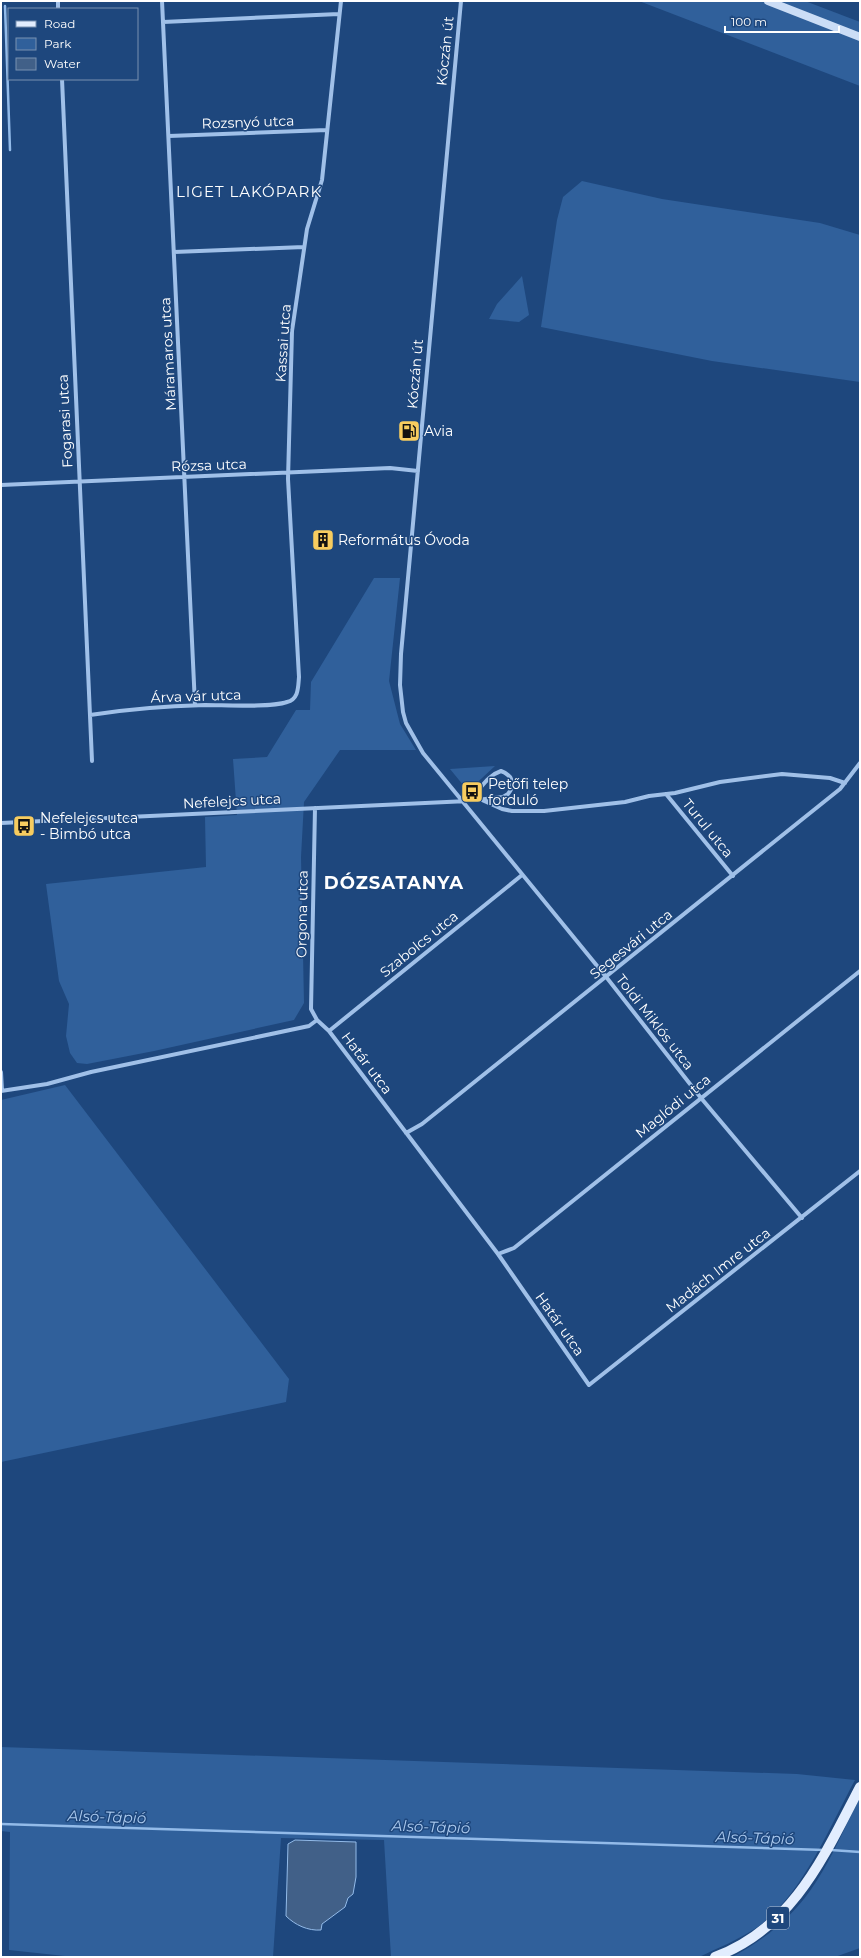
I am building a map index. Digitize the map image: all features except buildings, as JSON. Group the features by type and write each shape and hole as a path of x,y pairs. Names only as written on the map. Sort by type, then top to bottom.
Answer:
{"main road":[{"path":"768,1 860,37"},
{"name":"31","path":"715,1957 741,1946 778,1918 799,1894 830,1844 860,1787"}],"street":[{"name":"Máramaros utca","path":"162,1 195,705"},
{"name":"Kassai utca","path":"298,691 299,677 289,473 292,330 307,229 322,180 341,1"},
{"name":"Kóczán út","path":"461,1 401,654 401,698 406,723 423,753 465,801"},
{"path":"164,22 339,14"},
{"name":"Fogarasi utca","path":"62,80 92,761"},
{"name":"Rozsnyó utca","path":"169,136 327,130"},
{"path":"174,252 304,247"},
{"name":"Rózsa utca","path":"1,484 390,468 418,471"},
{"name":"Árva vár utca","path":"90,715 119,711 195,705 287,702 294,699 298,691"},
{"name":"Segesvári utca","path":"406,1133 422,1124 607,978 840,789 860,763"},
{"name":"Nefelejcs utca","path":"1,823 465,801 503,797 508,794 513,784 512,779 508,774 501,771 495,773 490,776 477,794 465,801"},
{"path":"478,799 484,800 502,809 512,811 544,811 625,802 720,782 782,774 830,778 845,783"},
{"name":"Turul utca","path":"666,794 733,876"},
{"name":"Toldi Miklós utca","path":"465,801 522,875 607,978 701,1098 802,1218"},
{"name":"Orgona utca","path":"315,808 311,1009 317,1020"},
{"name":"Szabolcs utca","path":"330,1031 522,875"},
{"name":"Maglódi utca","path":"498,1254 514,1248 860,971"},
{"path":"1,1072 1,1091 46,1084 91,1072 309,1026 317,1020"},
{"name":"Határ utca","path":"317,1020 330,1031 498,1254 589,1386"},
{"name":"Madách Imre utca","path":"589,1386 860,1171"}],"green space":[{"path":"639,1 805,1 860,22 860,86"},
{"path":"582,181 662,199 820,223 860,235 860,382 712,361 541,327 557,220 563,197"},
{"path":"522,276 529,315 519,322 489,319 497,304"},
{"path":"374,578 400,578 389,681 400,724 416,750 340,750 304,802 301,857 304,1003 294,1020 154,1051 87,1064 77,1063 70,1053 66,1036 69,1004 59,981 46,884 206,867 205,817 237,815 233,759 267,757 296,710 310,710 311,682"},
{"path":"495,766 468,791 450,769"},
{"path":"65,1085 289,1379 286,1402 1,1462 1,1100"},
{"path":"1,1747 797,1774 855,1780 813,1860 801,1880 787,1898 756,1928 699,1957 391,1957 384,1840 281,1838 273,1957 74,1957 9,1950 10,1832 1,1831"},
{"path":"860,1798 860,1948 835,1957 732,1957 756,1943 779,1925 808,1894 822,1872"}],"water":[{"path":"295,1840 356,1842 356,1877 353,1894 348,1898 345,1907 322,1924 321,1930 311,1930 302,1927 286,1916 288,1844"}],"waterway":[{"path":"5,6 10,150"},
{"name":"Alsó-Tápió","path":"1,1824 824,1850"},
{"name":"Alsó-Tápió","path":"831,1850 860,1852"}],"place":[{"name":"Avia","path":"409,431"},
{"name":"Református Óvoda","path":"323,540"},
{"name":"Petőfi telep forduló","path":"472,792"},
{"name":"Nefelejcs utca - Bimbó utca","path":"24,826"}],"district":[{"name":"LIGET LAKÓPARK","path":"249,192"},
{"name":"DÓZSATANYA","path":"394,883"}]}
